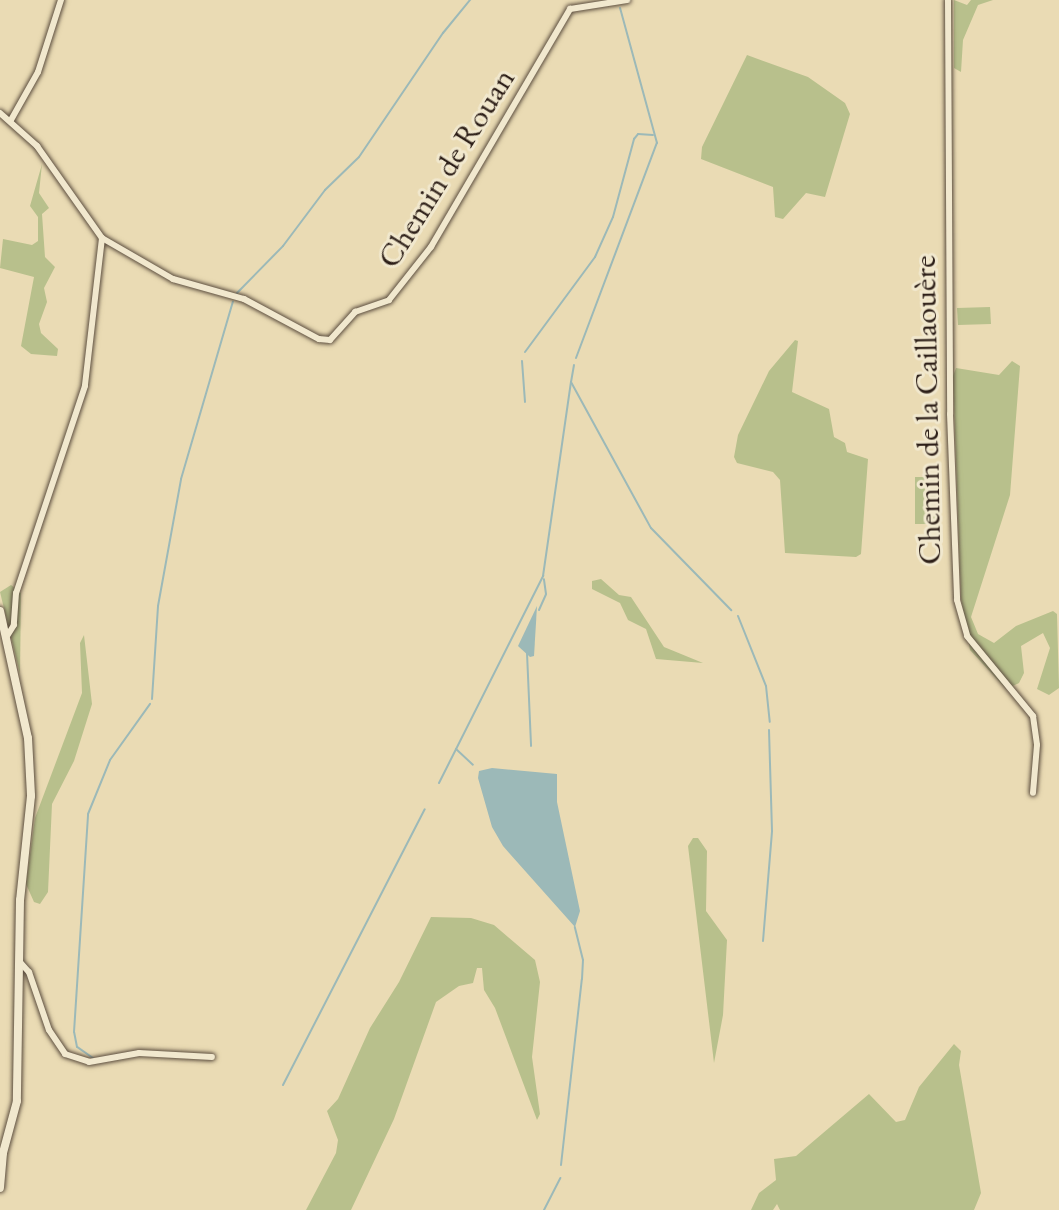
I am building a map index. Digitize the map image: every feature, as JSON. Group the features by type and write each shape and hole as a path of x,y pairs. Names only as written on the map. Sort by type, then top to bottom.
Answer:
{"street":[{"path":"11,120 38,72 61,0"},
{"name":"Chemin de Rouan","path":"102,238 173,279 244,299 319,339 330,340 355,312 389,300 416,268 467,192 570,9 627,0"},
{"name":"Chemin de la Caillaouère","path":"948,0 950,414 957,600 967,636 1033,716 1037,746 1033,793"},
{"path":"0,113 37,146 102,238 85,386 54,470 16,593 12,632 7,636"},
{"path":"0,611 31,766 19,961 17,1101 3,1153 0,1188"},
{"path":"19,961 29,972 49,1030 65,1054 89,1062 139,1053 212,1057"}],"green space":[{"path":"954,0 967,5 971,0 993,0 978,5 963,40 961,72 954,68"},
{"path":"747,55 808,77 845,103 850,114 825,197 806,193 783,219 775,217 773,187 701,159 702,147"},
{"path":"42,164 39,193 49,208 42,214 45,257 55,267 44,288 47,302 39,324 41,333 58,349 57,356 31,354 21,346 34,277 0,268 3,239 32,245 38,241 38,217 30,206"},
{"path":"990,307 991,324 958,325 957,308"},
{"path":"795,340 798,341 792,392 829,409 834,437 845,443 847,452 868,459 861,554 856,557 785,553 780,480 773,472 737,463 734,457 738,435 769,371"},
{"path":"1012,361 1020,366 1010,495 971,617 978,634 994,643 1016,626 1053,611 1057,614 1059,688 1049,695 1037,689 1050,648 1043,633 1021,646 1024,673 1019,683 1006,689 970,650 961,598 953,376 956,368 999,375"},
{"path":"915,477 937,477 938,524 915,524"},
{"path":"601,579 619,595 631,597 664,647 703,663 656,659 646,629 628,620 620,603 592,589 592,581"},
{"path":"11,585 21,593 20,674 0,592"},
{"path":"84,635 92,704 74,761 52,804 48,892 40,904 34,902 26,884 35,818 82,693 80,643"},
{"path":"693,838 698,838 707,851 706,911 727,940 723,1015 714,1063 688,846"},
{"path":"431,917 471,918 494,925 535,960 540,982 532,1057 540,1114 537,1120 495,1008 484,990 482,968 477,968 473,983 459,986 436,1002 394,1119 351,1210 306,1210 336,1153 338,1140 327,1111 338,1099 370,1028 399,982"},
{"path":"954,1044 961,1051 959,1065 981,1193 974,1210 780,1210 777,1204 773,1210 751,1210 759,1193 776,1180 774,1159 796,1156 869,1094 896,1122 905,1120 919,1087"}],"water":[{"path":"537,606 534,656 530,657 518,646"},
{"path":"492,768 557,774 557,802 580,911 575,927 503,846 492,827 478,778 479,771"}],"waterway":[{"path":"237,293 283,246 325,190 359,157 443,33 470,0"},
{"path":"576,358 657,143 620,8"},
{"path":"525,352 595,257 613,217 634,139 638,134 653,135"},
{"path":"152,699 158,606 181,479 233,301"},
{"path":"522,361 525,402"},
{"path":"574,365 571,382 651,528 731,610"},
{"path":"439,783 543,576 571,382"},
{"path":"539,610 546,594 544,579"},
{"path":"738,616 766,686 770,722"},
{"path":"527,653 531,746"},
{"path":"93,1058 77,1047 74,1032 88,814 110,760 150,704"},
{"path":"763,941 772,831 769,730"},
{"path":"456,749 473,765"},
{"path":"283,1085 425,809"},
{"path":"561,1165 582,979 583,960 575,927"},
{"path":"544,1210 560,1178"}]}
